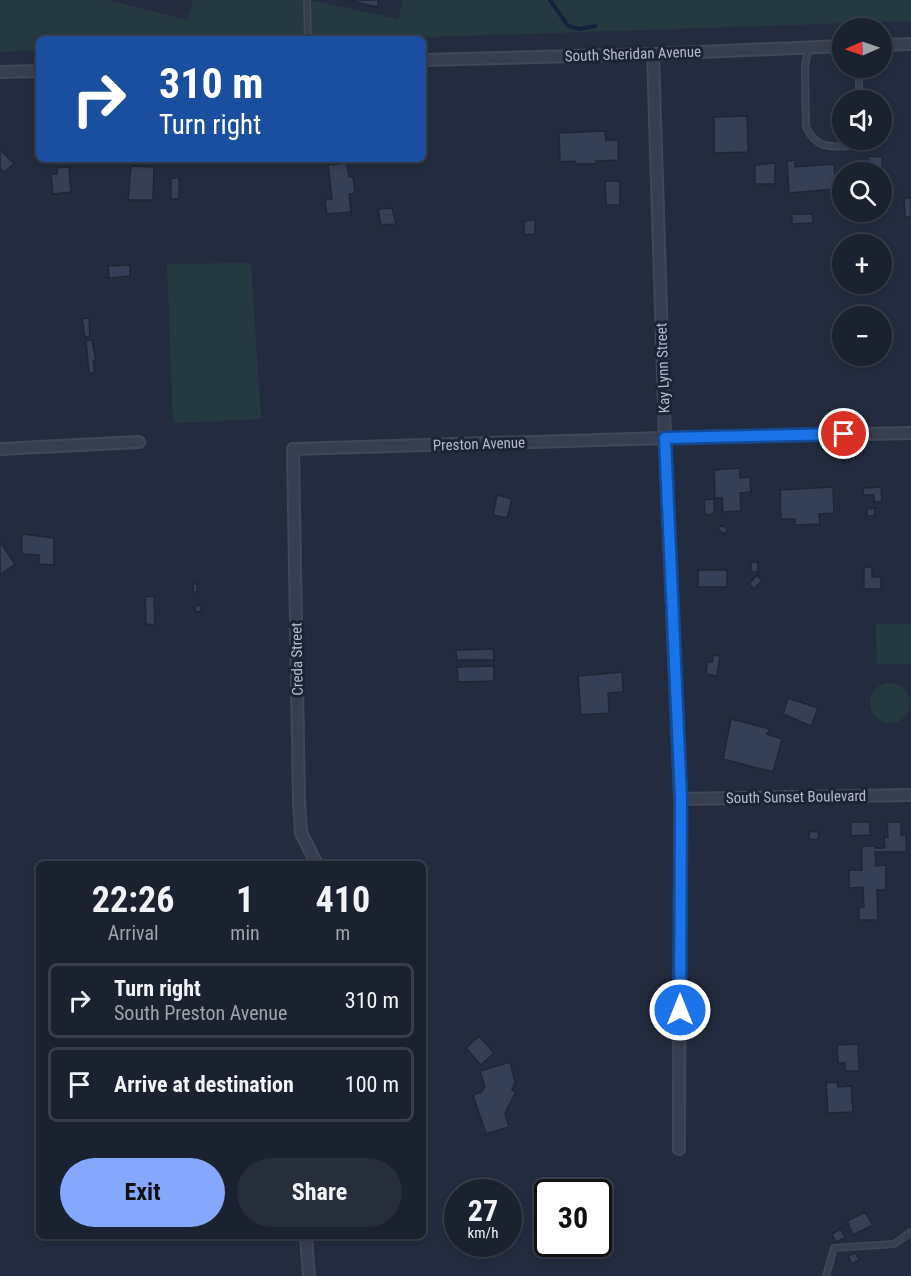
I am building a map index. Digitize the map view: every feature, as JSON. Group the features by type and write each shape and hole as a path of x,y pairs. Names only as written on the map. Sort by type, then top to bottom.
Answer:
{"street":[{"path":"892,45 911,44"},
{"name":"South Sheridan Avenue","path":"426,60 832,47"},
{"name":"Kay Lynn Street","path":"653,54 665,438 681,799 679,1149"},
{"path":"0,72 36,71"},
{"name":"Preston Avenue","path":"293,450 911,433"},
{"path":"0,449 139,442"},
{"name":"Creda Street","path":"293,450 298,801 301,833 315,861"},
{"name":"South Sunset Boulevard","path":"681,799 911,795"},
{"path":"306,1239 309,1276"}],"lane":[{"path":"307,0 308,36"},
{"path":"807,48 806,127 810,136 819,144 832,146"},
{"path":"826,1276 834,1248 894,1244 911,1232"}],"green space":[{"path":"0,0 107,0 187,20 193,0 309,0 398,19 403,0 911,0 911,21 892,22 892,18 832,18 832,24 426,37 36,36 36,50 0,52"},
{"path":"251,263 261,419 173,423 167,264"},
{"path":"876,624 911,624 911,664 877,664"},
{"path":"890,683 904,689 910,703 904,717 890,723 876,717 870,703 876,689"}],"building":[{"path":"347,0 379,0 377,7"},
{"path":"747,116 748,152 714,153 714,117"},
{"path":"605,131 606,140 618,140 618,160 596,161 596,164 576,164 575,161 560,162 559,133"},
{"path":"0,150 14,163 5,172 0,169"},
{"path":"868,156 882,157 882,162 868,162"},
{"path":"795,160 795,167 832,164 832,189 789,193 787,161"},
{"path":"347,163 349,177 353,177 355,193 349,194 351,212 327,214 325,200 332,199 328,165"},
{"path":"775,163 775,184 755,184 755,165"},
{"path":"131,166 154,167 153,200 128,200"},
{"path":"69,167 71,192 53,194 51,174 57,174 57,168"},
{"path":"171,178 179,178 179,199 171,199"},
{"path":"605,181 620,181 620,205 606,205"},
{"path":"904,198 911,198 911,217 905,217"},
{"path":"392,208 396,224 381,225 378,209"},
{"path":"792,214 812,214 813,223 792,224"},
{"path":"535,220 535,234 524,235 524,221"},
{"path":"130,265 130,276 109,278 108,266"},
{"path":"89,318 90,337 85,337 82,319"},
{"path":"92,340 96,361 93,361 95,373 89,373 86,341"},
{"path":"740,468 740,478 750,477 751,492 740,493 741,511 723,512 722,498 715,498 714,470"},
{"path":"833,487 834,513 819,514 820,524 795,525 795,519 781,519 780,490"},
{"path":"881,487 882,502 874,502 874,495 863,495 863,488"},
{"path":"497,495 512,499 507,518 493,515"},
{"path":"714,499 714,514 705,515 704,500"},
{"path":"875,508 875,516 867,516 867,509"},
{"path":"721,525 727,529 725,534 718,530"},
{"path":"22,534 54,538 54,565 39,564 39,555 22,554"},
{"path":"0,542 15,564 0,575"},
{"path":"751,562 758,562 758,572 751,572"},
{"path":"864,567 872,567 872,577 881,577 881,589 864,589"},
{"path":"698,570 727,570 727,587 698,587"},
{"path":"757,575 762,580 754,589 749,584"},
{"path":"193,583 197,584 197,592 193,592"},
{"path":"154,596 155,625 146,624 145,597"},
{"path":"201,605 201,612 195,611 195,606"},
{"path":"493,649 494,660 457,660 456,650"},
{"path":"713,655 720,656 717,676 706,674 707,662 712,662"},
{"path":"494,666 494,681 458,682 457,667"},
{"path":"622,672 623,692 608,693 609,713 581,715 578,676"},
{"path":"788,698 818,708 811,726 783,714"},
{"path":"731,719 770,729 767,734 782,739 773,772 723,759"},
{"path":"851,822 870,822 870,835 851,836"},
{"path":"887,822 901,822 901,835 906,835 906,852 875,852 876,866 886,865 886,890 877,890 878,920 859,920 859,908 864,907 863,887 849,888 849,870 862,870 862,846 885,848 884,837 888,837"},
{"path":"810,831 819,832 818,840 809,839"},
{"path":"479,1036 494,1053 481,1065 466,1048"},
{"path":"858,1044 859,1071 845,1071 845,1063 838,1063 837,1045"},
{"path":"510,1062 515,1082 512,1090 516,1092 505,1113 509,1127 486,1134 473,1095 481,1092 485,1087 480,1071"},
{"path":"837,1082 838,1087 851,1086 853,1112 828,1113 826,1083"},
{"path":"865,1212 873,1225 853,1235 847,1221"},
{"path":"841,1229 845,1238 836,1242 832,1234"},
{"path":"855,1253 859,1260 852,1264 848,1256"}],"waterway":[{"path":"550,0 568,26 580,29 595,26"}],"route":[{"path":"680,1010 681,799 665,438 844,434"}]}
